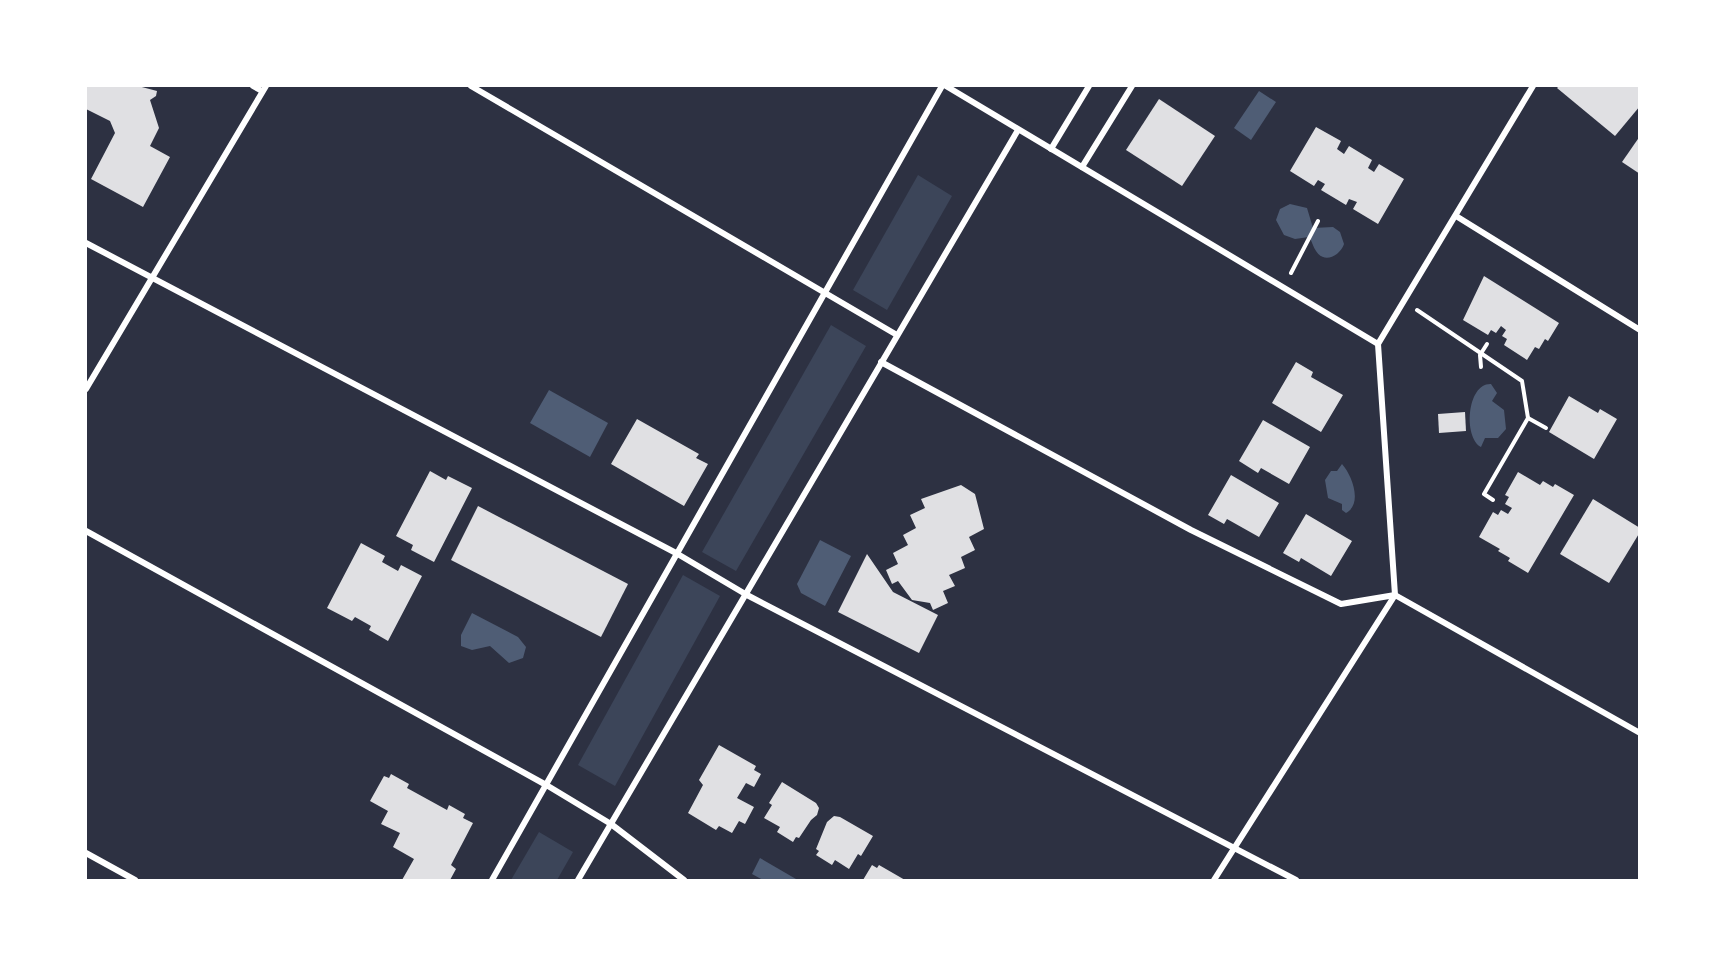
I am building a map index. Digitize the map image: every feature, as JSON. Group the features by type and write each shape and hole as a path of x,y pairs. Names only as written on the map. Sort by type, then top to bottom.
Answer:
{"street":[{"path":"86,389 264,88 253,86"},
{"path":"471,86 897,335"},
{"path":"492,880 548,786 676,553 944,86 1378,344"},
{"path":"1052,149 1089,86"},
{"path":"1082,167 1132,86"},
{"path":"1214,880 1395,596 1378,344 1533,86"},
{"path":"578,880 1018,130"},
{"path":"1456,216 1640,330"},
{"path":"86,243 676,553 747,595 1296,880"},
{"path":"881,362 1191,530 1341,604 1395,596 1640,733"},
{"path":"86,531 548,786 610,824 684,880"},
{"path":"86,853 135,880"}],"path":[{"path":"1284,288 1318,220"},
{"path":"1404,301 1480,355 1522,381 1528,418 1484,494 1493,500"},
{"path":"1481,367 1480,355 1487,344"},
{"path":"1528,418 1546,428"}],"shaded area":[{"path":"1259,91 1276,102 1251,140 1234,128"},
{"path":"918,175 952,196 887,310 853,290"},
{"path":"1290,204 1307,208 1313,228 1333,227 1340,232 1344,244 1339,252 1332,257 1323,257 1316,251 1309,237 1295,239 1284,235 1276,220 1280,209"},
{"path":"831,325 866,346 736,571 702,552"},
{"path":"1491,384 1497,393 1492,401 1504,410 1506,429 1498,438 1485,438 1481,447 1475,441 1472,433 1470,411 1477,392 1483,386"},
{"path":"549,390 608,423 590,457 530,423"},
{"path":"1342,464 1352,482 1355,496 1351,509 1346,513 1342,510 1342,504 1328,498 1325,480 1331,471 1337,471"},
{"path":"820,540 851,556 825,606 801,593 797,584"},
{"path":"683,575 720,596 615,786 578,765"},
{"path":"472,613 518,637 526,647 523,658 509,663 490,646 472,650 461,646 461,635"},
{"path":"539,832 573,852 557,880 511,880"},
{"path":"760,858 796,879 763,880 752,874"}],"building":[{"path":"86,86 138,86 157,91 156,96 150,100 159,128 150,146 170,157 143,207 91,179 115,133 110,121 86,109"},
{"path":"1559,86 1640,86 1640,106 1615,136 1557,88"},
{"path":"1159,99 1215,136 1182,186 1126,150"},
{"path":"1316,127 1341,141 1337,149 1344,154 1349,146 1372,160 1368,168 1374,172 1379,164 1404,179 1378,224 1353,209 1357,202 1349,199 1346,205 1321,190 1325,184 1318,180 1314,186 1290,171"},
{"path":"1640,136 1640,174 1622,162"},
{"path":"1484,276 1559,323 1548,341 1545,339 1539,349 1535,347 1527,360 1504,345 1507,339 1502,336 1506,330 1501,326 1496,333 1491,330 1488,335 1463,320"},
{"path":"1296,362 1313,372 1311,377 1343,395 1321,432 1272,403"},
{"path":"1569,396 1598,413 1600,409 1617,419 1594,459 1549,432"},
{"path":"1465,412 1466,431 1439,433 1438,414"},
{"path":"637,419 699,454 696,458 708,464 684,506 611,464"},
{"path":"1263,420 1310,447 1289,484 1261,468 1258,473 1239,461"},
{"path":"430,471 446,480 448,476 472,488 434,562 411,550 413,545 396,536"},
{"path":"1518,472 1540,485 1543,481 1553,487 1555,484 1574,495 1528,573 1508,561 1510,558 1498,551 1500,549 1479,537 1493,512 1498,515 1501,510 1508,514 1512,508 1505,504 1509,497 1505,495"},
{"path":"1231,475 1279,503 1259,537 1227,519 1224,524 1208,515"},
{"path":"961,485 975,494 984,529 969,537 975,550 961,557 965,568 949,575 955,586 943,591 948,603 933,610 930,603 912,600 898,581 892,584 886,570 898,564 893,553 908,545 903,535 916,528 910,515 925,508 921,499"},
{"path":"1593,499 1640,528 1640,532 1609,583 1560,554"},
{"path":"478,506 628,584 601,637 451,560"},
{"path":"1306,514 1352,541 1331,576 1301,558 1299,562 1283,553"},
{"path":"361,543 385,556 382,562 398,571 401,565 422,576 388,641 369,630 371,626 355,617 352,621 327,608"},
{"path":"867,554 893,592 938,615 919,653 838,612"},
{"path":"719,745 756,766 754,770 761,774 754,787 746,783 737,798 754,807 745,824 739,821 732,833 719,826 716,830 688,813 703,785 699,780"},
{"path":"391,774 409,784 407,788 447,810 449,805 465,814 463,818 473,823 451,865 456,869 450,880 402,880 414,859 393,847 400,833 381,824 388,811 370,801 384,776 389,778"},
{"path":"782,782 816,803 819,808 817,815 799,838 796,837 793,842 777,832 780,827 764,818 772,805 769,803"},
{"path":"834,816 840,817 873,836 861,856 858,854 849,869 835,860 832,865 816,855 819,851 816,849 827,822"},
{"path":"872,865 877,868 879,865 905,880 863,880"}]}
